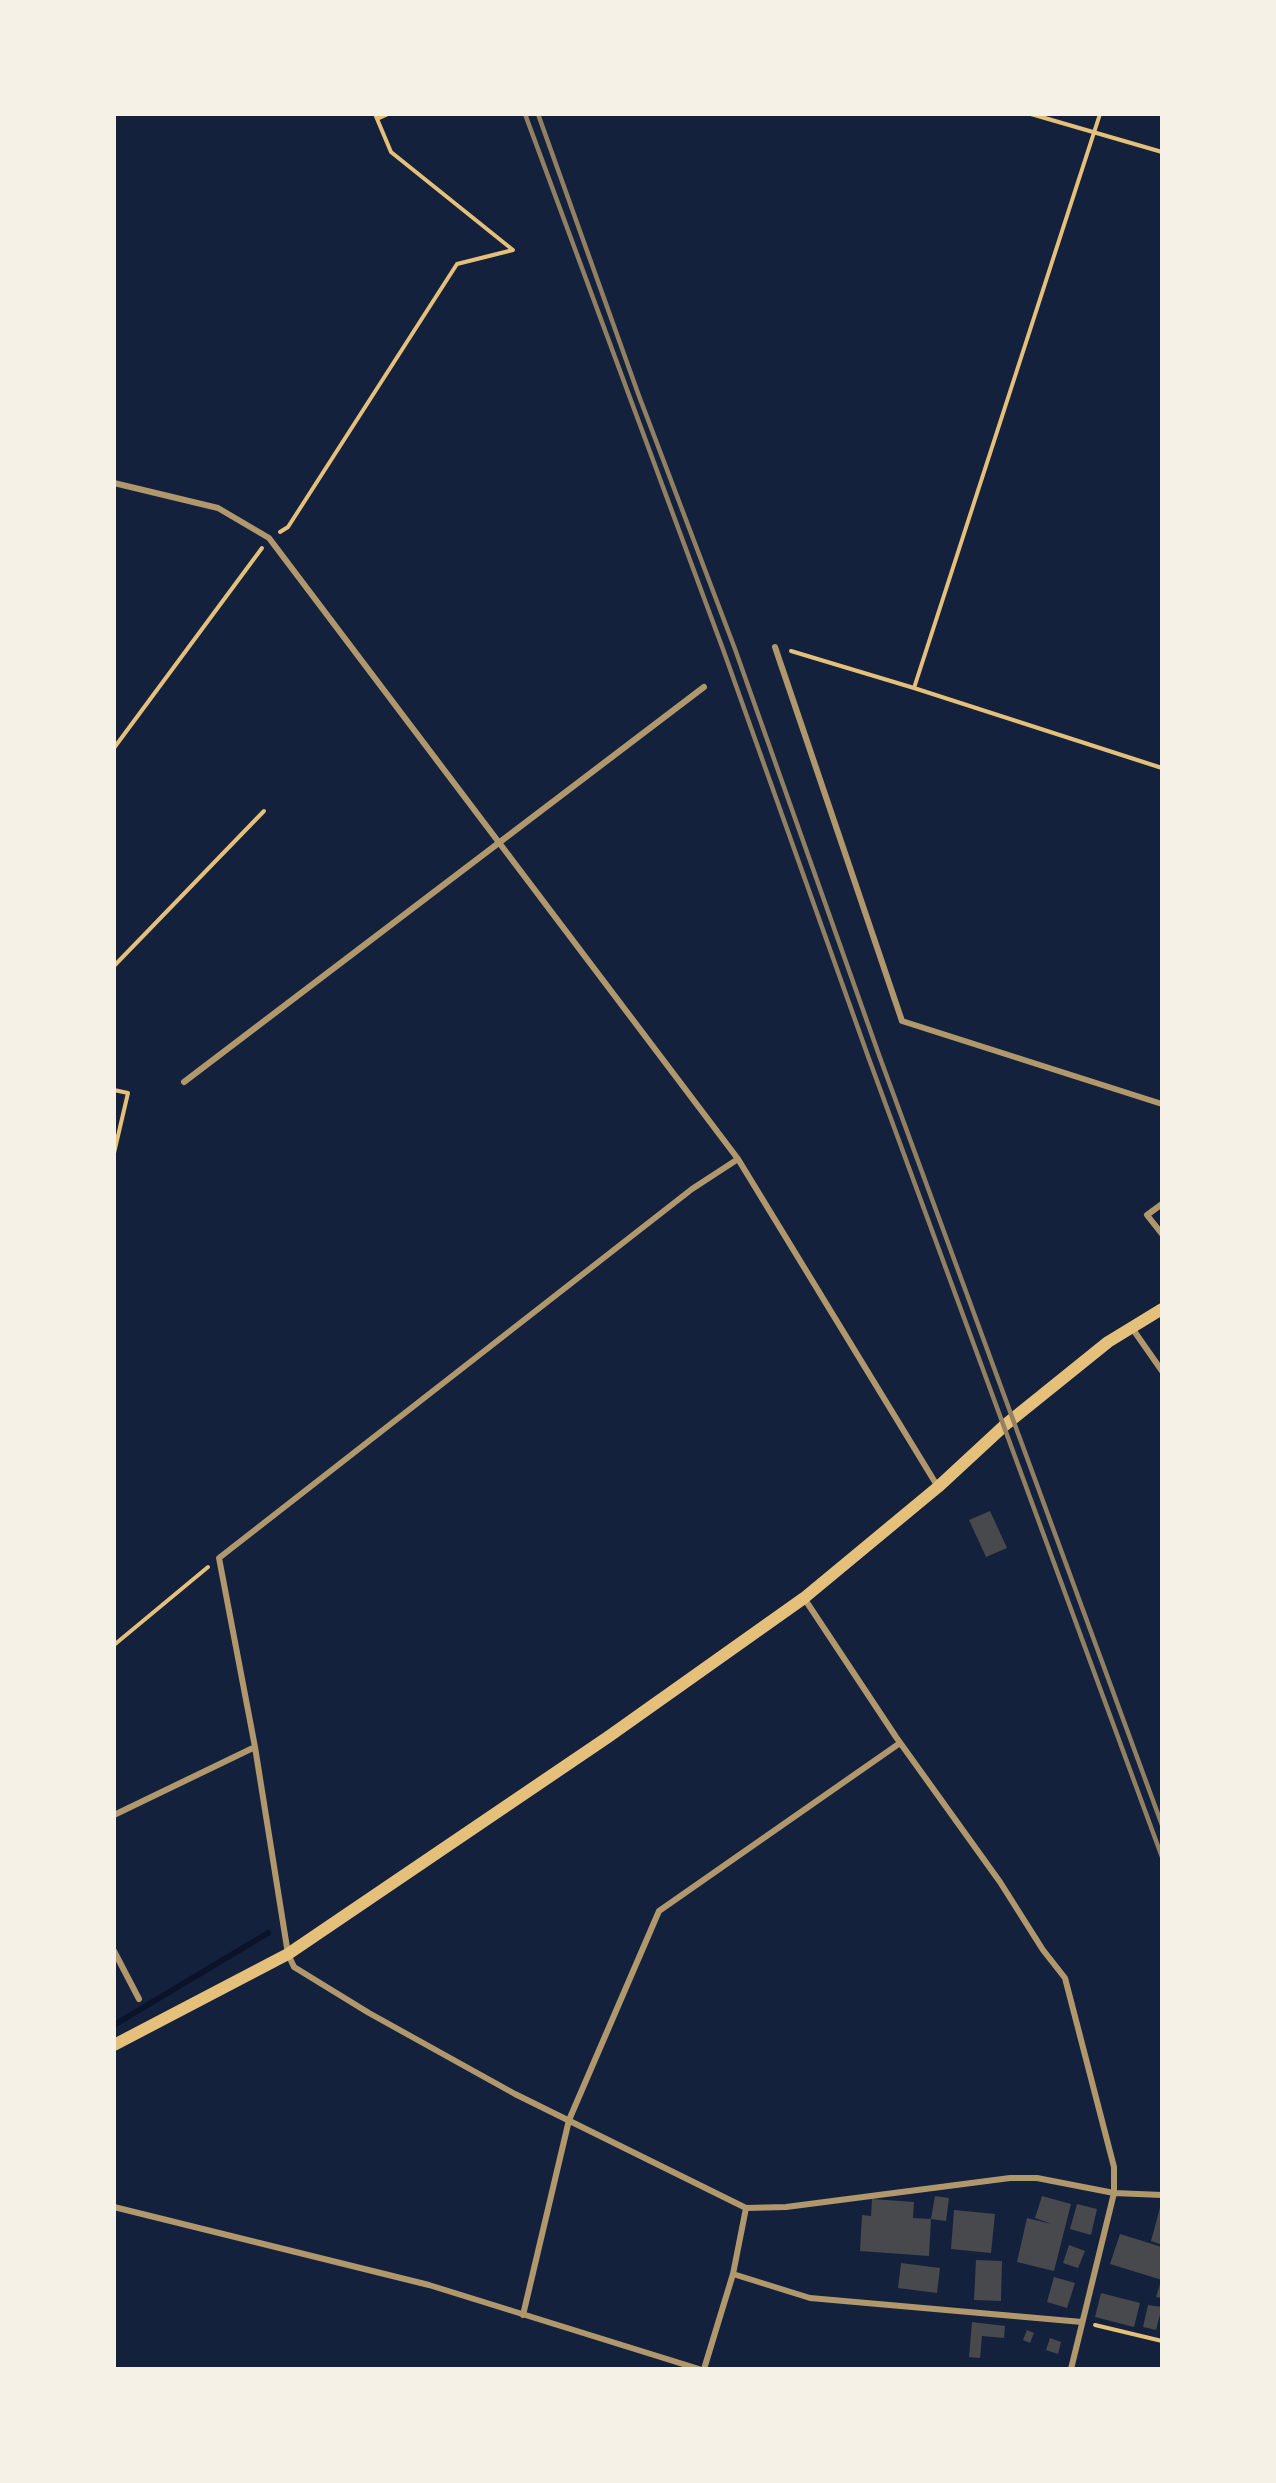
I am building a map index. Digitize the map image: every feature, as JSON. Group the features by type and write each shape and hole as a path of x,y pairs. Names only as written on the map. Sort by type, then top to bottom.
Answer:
{"main road":[{"path":"114,2045 288,1954 598,1744 804,1598 938,1487 1005,1425 1108,1342 1162,1309"}],"street":[{"path":"114,483 218,508 269,538 738,1159 938,1487"},
{"path":"776,647 902,1021 1162,1104"},
{"path":"184,1082 704,687"},
{"path":"738,1159 692,1189 219,1558 255,1747 288,1954 294,1967 369,2013 515,2094 746,2208 786,2207 1010,2178 1037,2178 1114,2193 1162,2195"},
{"path":"1162,1204 1147,1215 1162,1234"},
{"path":"1132,1328 1162,1371"},
{"path":"804,1598 900,1743 1000,1881 1042,1950 1065,1978 1114,2167 1114,2193 1071,2369"},
{"path":"523,2315 569,2120 659,1911 900,1743"},
{"path":"114,1815 255,1747"},
{"path":"114,1951 139,1998"},
{"path":"114,2207 429,2285 699,2369"},
{"path":"704,2369 733,2274 746,2208"},
{"path":"733,2274 810,2298 1082,2322"}],"path":[{"path":"114,748 269,538 288,527 457,264 513,250 391,152 376,116 388,114"},
{"path":"1031,114 1162,152"},
{"path":"914,688 1100,114"},
{"path":"776,647 914,688 1162,768"},
{"path":"114,966 264,811"},
{"path":"114,1090 128,1093 114,1153"},
{"path":"114,1645 219,1558"},
{"path":"1082,2322 1162,2341"}],"building":[{"path":"990,1511 1007,1548 986,1557 969,1520"},
{"path":"935,2196 949,2198 946,2221 931,2219"},
{"path":"1042,2196 1071,2204 1054,2271 1017,2262 1027,2218 1052,2224 1035,2218"},
{"path":"872,2199 914,2202 913,2218 931,2219 929,2256 860,2251 862,2215 871,2216"},
{"path":"1077,2204 1097,2209 1091,2235 1070,2229"},
{"path":"1162,2205 1162,2245 1151,2241"},
{"path":"954,2210 995,2214 991,2253 951,2249"},
{"path":"1120,2234 1162,2247 1162,2280 1110,2264"},
{"path":"1069,2245 1085,2251 1078,2268 1063,2263"},
{"path":"976,2260 1002,2261 1001,2301 974,2300"},
{"path":"901,2263 940,2268 937,2293 898,2288"},
{"path":"1054,2277 1075,2283 1067,2308 1047,2302"},
{"path":"1162,2281 1162,2298 1156,2297"},
{"path":"1101,2293 1140,2303 1134,2327 1095,2317"},
{"path":"1148,2305 1162,2307 1156,2330 1143,2327"},
{"path":"972,2322 1005,2326 1004,2338 982,2336 980,2358 969,2357"},
{"path":"1027,2330 1034,2333 1030,2343 1023,2340"},
{"path":"1050,2338 1061,2342 1058,2354 1046,2350"}],"waterway":[{"path":"114,2025 268,1933"}],"railway":[{"path":"525,114 724,652 869,1059 1162,1857"},
{"path":"538,114 639,396 735,649 879,1055 1162,1825"}]}
